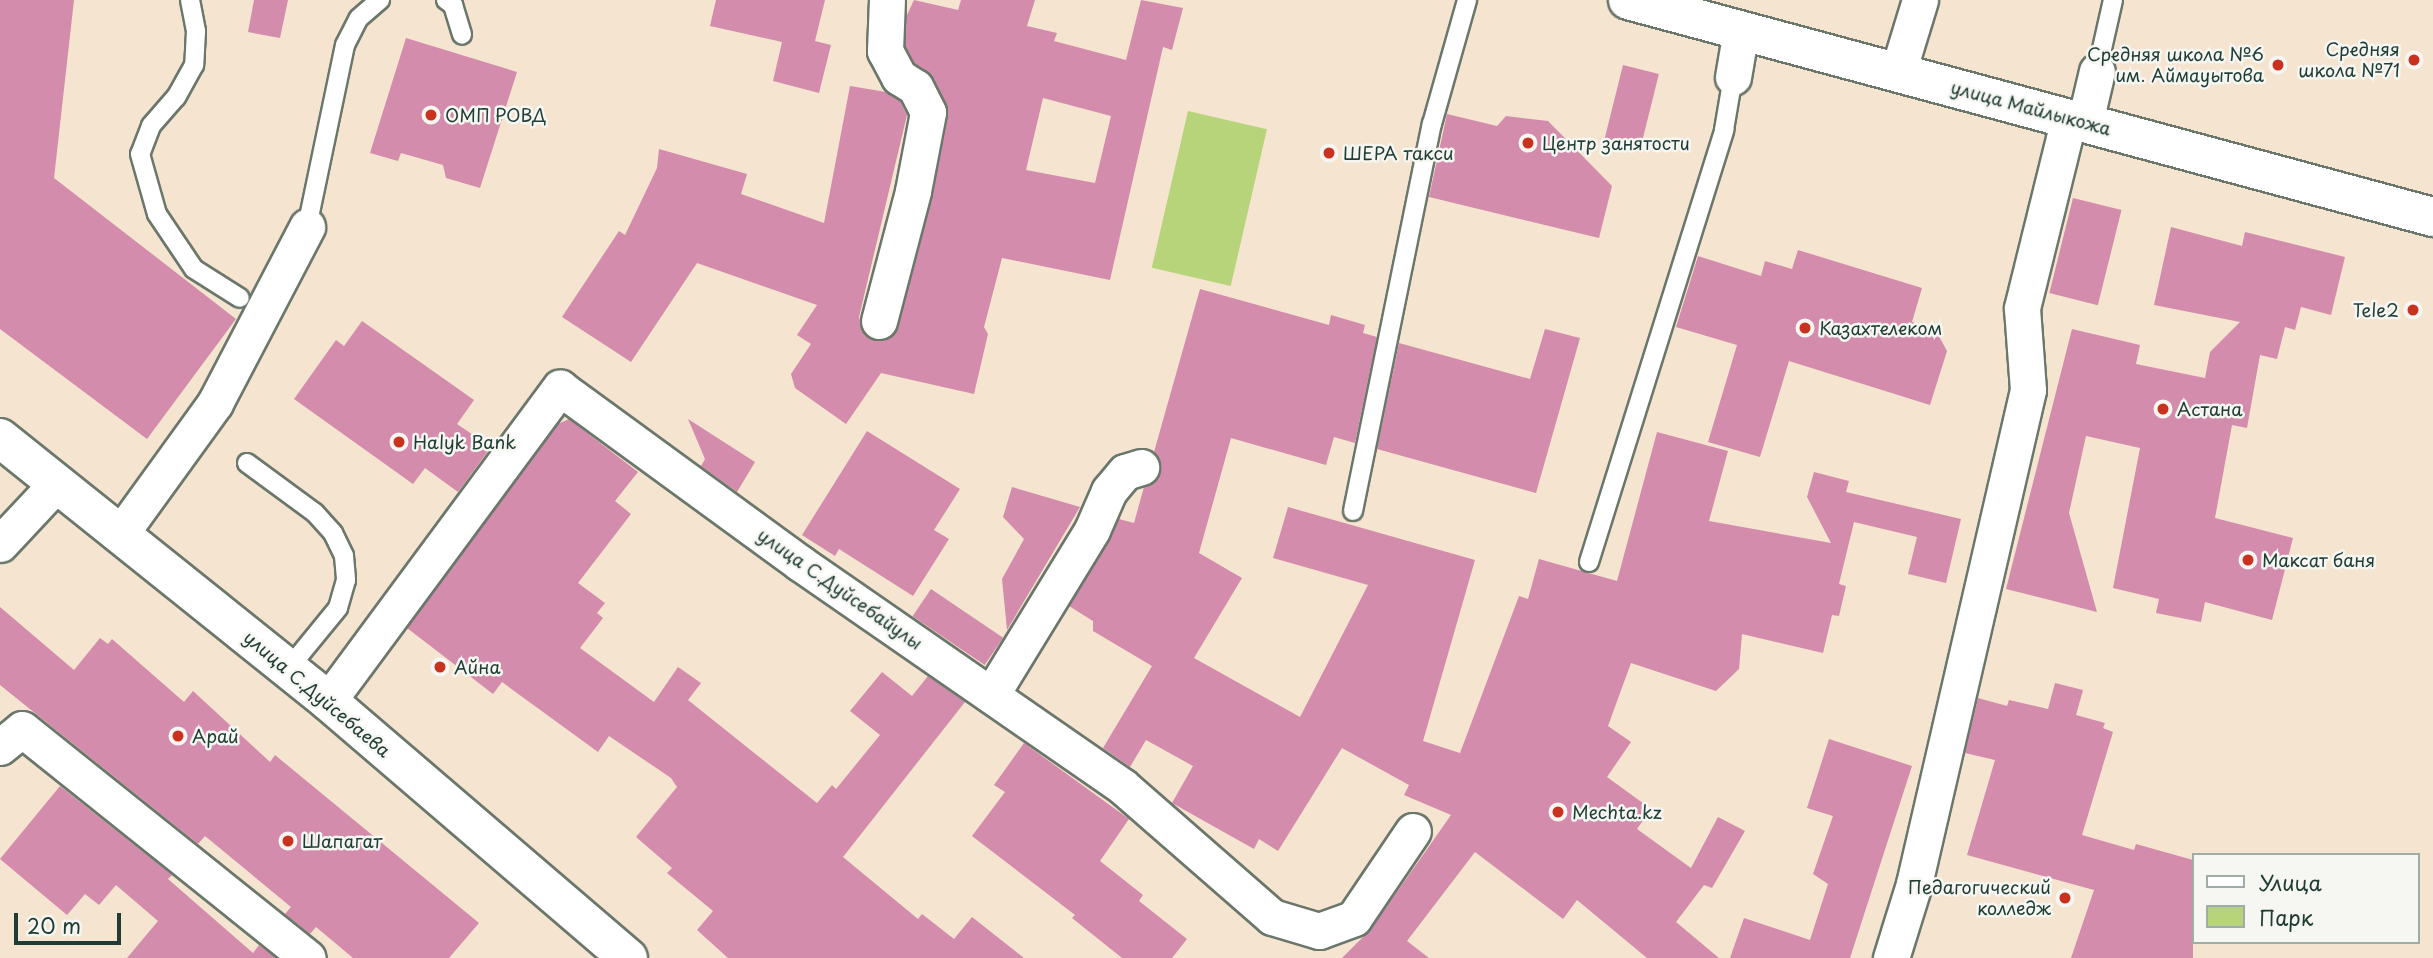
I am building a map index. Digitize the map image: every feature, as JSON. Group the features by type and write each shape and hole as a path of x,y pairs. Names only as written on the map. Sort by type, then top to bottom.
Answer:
{"street":[{"path":"879,321 913,191 928,112 915,87 900,77 885,51 887,0"},
{"name":"улица Майлыкожа","path":"1628,0 2433,217"},
{"path":"1898,72 1920,0"},
{"path":"1733,77 1741,30"},
{"path":"1891,958 1914,884 2028,390 2022,309 2077,120 2097,71"},
{"path":"121,533 215,403 251,308 307,227"},
{"name":"улица С.Дуйсебайулы","path":"328,701 560,388 1122,786 1272,917 1319,932 1354,918 1413,831"},
{"name":"улица С.Дуйсебаева","path":"0,438 328,701 628,958"},
{"path":"990,695 1092,530 1109,491 1125,472 1141,467"},
{"path":"0,544 57,483"},
{"path":"0,747 22,729 82,781 298,948"}],"lane":[{"path":"190,0 194,65 181,90 151,126 140,154 157,214 194,269 251,308"},
{"path":"307,227 345,45 359,18 380,0"},
{"path":"446,0 453,5 462,35"},
{"path":"1353,511 1432,124 1467,0"},
{"path":"2097,71 2113,0"},
{"path":"1588,562 1724,130 1733,77"},
{"path":"247,463 315,513 333,533 344,556 346,580 338,608 288,669"}],"green space":[{"path":"1188,111 1267,129 1231,286 1152,268"}],"building":[{"path":"0,0 74,0 54,178 236,319 147,439 0,329"},
{"path":"254,0 288,0 280,38 248,32"},
{"path":"716,0 825,0 815,41 831,45 819,93 773,81 782,42 710,26"},
{"path":"914,0 958,10 961,0 1035,0 1027,26 1057,33 1054,41 1126,60 1141,0 1183,8 1172,50 1163,47 1110,280 1002,258 984,327 988,334 974,394 881,373 846,424 795,388 791,374 811,344 797,335 817,305 697,263 631,362 562,317 619,231 625,235 657,168 659,149 747,174 741,194 824,223 850,86 886,92 900,101 907,115 859,317 865,336 884,340 893,336 932,196 948,116 933,78 914,63 905,46 906,17","holes":["1043,98 1111,116 1095,183 1026,170"]},
{"path":"406,38 517,72 480,188 446,178 443,165 401,153 398,161 370,153"},
{"path":"1623,65 1659,74 1639,153 1603,144"},
{"path":"1447,114 1497,126 1506,116 1548,121 1612,186 1599,238 1429,197"},
{"path":"2073,198 2122,210 2098,305 2049,293"},
{"path":"2171,227 2242,246 2245,232 2345,257 2331,315 2301,307 2295,330 2285,327 2277,359 2260,355 2247,428 2232,425 2215,518 2293,538 2272,620 2205,602 2201,622 2156,613 2159,599 2113,588 2140,448 2086,436 2069,513 2097,612 2006,589 2072,329 2140,345 2136,364 2205,378 2210,352 2240,322 2154,305"},
{"name":"Казахтелеком","path":"1798,250 1922,288 1912,322 1935,329 1947,351 1930,405 1789,361 1760,457 1708,442 1737,345 1676,327 1698,256 1761,276 1765,261 1792,269"},
{"path":"1200,289 1329,325 1331,315 1365,325 1363,333 1377,337 1355,443 1334,437 1326,465 1231,438 1199,553 1242,578 1194,658 1300,717 1368,585 1273,558 1288,507 1475,560 1423,741 1460,753 1519,596 1528,599 1539,559 1617,581 1657,432 1728,451 1709,521 1831,543 1807,497 1814,472 1849,481 1846,492 1961,519 1946,583 1908,574 1917,537 1854,522 1839,584 1846,586 1839,616 1832,615 1823,653 1742,634 1739,669 1716,691 1631,663 1608,726 1631,742 1607,777 1651,809 1637,829 1691,868 1718,817 1745,831 1712,888 1704,885 1676,922 1719,958 1647,958 1577,900 1563,919 1475,852 1407,941 1429,958 1342,958 1371,929 1451,815 1404,795 1409,785 1342,748 1278,851 1259,839 1254,849 1172,803 1193,766 1146,740 1130,767 1103,748 1152,666 1093,631 1093,621 1069,606 1119,519 1134,523 1144,487 1160,472 1154,452"},
{"name":"Halyk Bank","path":"362,321 474,400 457,424 491,447 458,492 425,468 413,484 294,399 336,340 344,346"},
{"path":"1545,329 1580,338 1536,493 1377,449 1399,343 1530,379"},
{"path":"569,419 638,472 615,501 631,514 578,583 605,603 597,613 603,618 580,648 654,702 678,667 701,683 688,700 817,803 832,785 836,789 880,735 850,711 882,672 912,696 928,676 965,702 843,857 918,919 922,914 954,939 972,917 1024,958 728,958 697,930 713,911 667,873 672,868 636,837 677,787 671,778 609,736 598,752 502,682 493,694 407,628 558,424"},
{"path":"688,419 755,462 737,492 701,466 705,459"},
{"path":"867,431 960,489 934,530 949,539 913,596 839,549 835,556 802,535"},
{"path":"1012,487 1080,507 1007,630 1002,579 1024,539 1003,517"},
{"path":"931,589 1003,638 985,665 913,616"},
{"path":"0,607 74,670 100,638 108,644 112,639 184,702 193,691 270,762 275,755 479,923 449,958 353,958 316,927 310,934 285,914 291,907 205,836 198,844 0,685"},
{"path":"2055,683 2083,690 2076,715 2105,723 2103,728 2113,732 2082,835 2134,850 2136,844 2192,860 2193,958 2071,958 2094,890 1967,855 1995,760 1965,753 1978,698 2007,706 2009,700 2048,709"},
{"path":"1829,739 1912,766 1850,958 1730,958 1744,918 1810,940 1828,884 1813,874 1833,816 1807,808"},
{"path":"1024,743 1129,819 1100,861 1143,895 1139,901 1187,939 1172,958 1122,958 1072,918 1075,915 972,836 1005,792 994,785"},
{"path":"60,786 172,875 168,879 253,953 259,945 276,958 127,958 158,921 116,885 99,905 85,894 67,915 0,859"}],"place":[{"name":"Средняя школа №71","path":"2414,60"},
{"name":"Средняя школа №6 им. Аймауытова","path":"2278,65"},
{"name":"ОМП РОВД","path":"431,115"},
{"name":"Центр занятости","path":"1528,143"},
{"name":"ШЕРА такси","path":"1329,153"},
{"name":"Tele2","path":"2413,310"},
{"name":"Казахтелеком","path":"1805,328"},
{"name":"Астана","path":"2163,409"},
{"name":"Halyk Bank","path":"399,442"},
{"name":"Максат баня","path":"2248,560"},
{"name":"Айна","path":"440,667"},
{"name":"Арай","path":"178,736"},
{"name":"Mechta.kz","path":"1558,812"},
{"name":"Шапагат","path":"288,841"},
{"name":"Педагогический колледж","path":"2065,898"}]}
